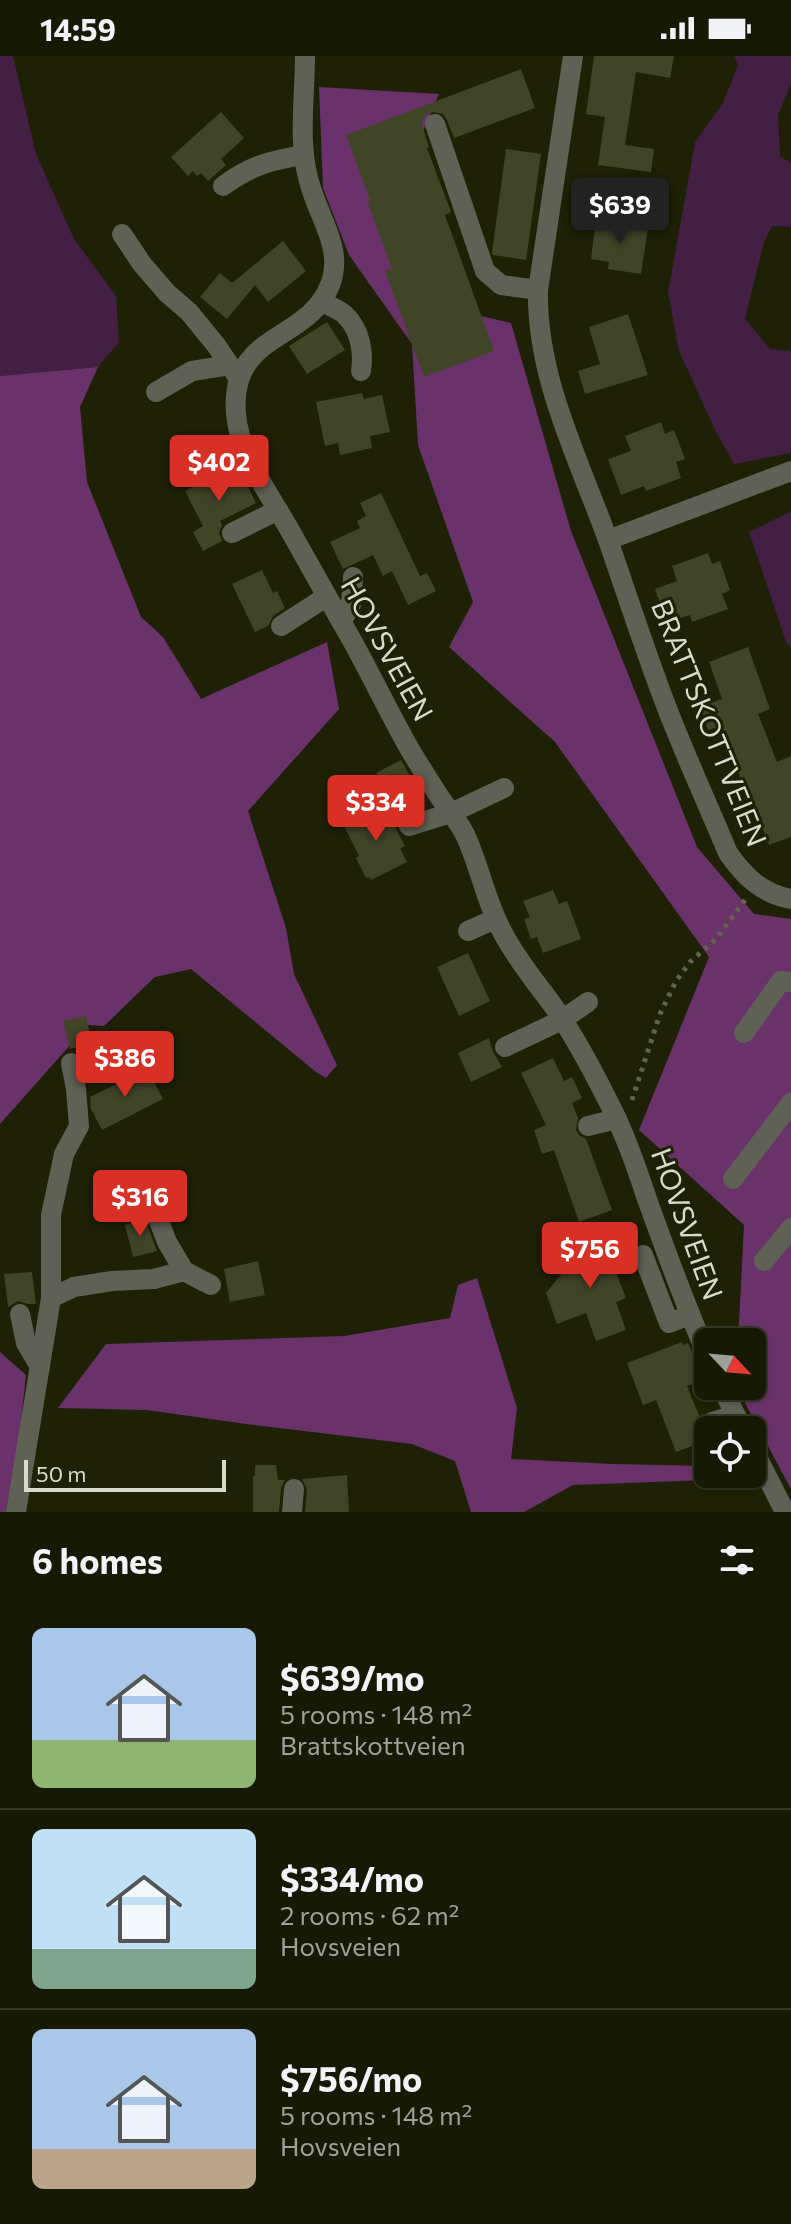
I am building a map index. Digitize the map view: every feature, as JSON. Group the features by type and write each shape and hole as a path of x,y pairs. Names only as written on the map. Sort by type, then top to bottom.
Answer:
{"street":[{"name":"BRATTSKOTTVEIEN","path":"573,56 538,290 538,309 550,379 664,700 728,853 755,884 791,899"},
{"path":"156,392 192,371 235,372 276,336 311,313 322,302 331,285 335,268 334,249 312,194 303,155 302,135 310,60"},
{"path":"435,124 485,271 501,285 538,290"},
{"path":"223,186 243,171 268,161 303,155"},
{"path":"122,234 142,264 167,293 189,312 235,372"},
{"path":"322,302 345,314 358,332 363,360 361,371"},
{"name":"HOVSVEIEN","path":"235,372 238,428 258,477 342,621 409,748 467,838 495,919 520,964 555,1008 621,1128 696,1328"},
{"path":"608,540 791,471"},
{"path":"232,533 278,510"},
{"path":"342,621 351,604 353,577"},
{"path":"281,626 326,597"},
{"path":"409,826 451,813 504,788"},
{"path":"468,931 495,919"},
{"path":"744,1033 781,981 791,982"},
{"path":"505,1047 562,1020 588,1002"},
{"path":"16,1512 51,1298 51,1215 58,1173 79,1126 71,1063"},
{"path":"733,1179 791,1103"},
{"path":"588,1126 621,1128"},
{"path":"157,1216 167,1242 184,1271 211,1285"},
{"path":"764,1261 791,1228"},
{"path":"643,1255 669,1323 690,1315"},
{"path":"51,1298 74,1287 154,1279 184,1271"},
{"path":"20,1314 26,1343 40,1367"},
{"path":"766,1473 785,1512"},
{"path":"292,1512 294,1489"}],"path":[{"path":"621,1128 660,1014 676,981 690,962 716,939 755,884"}],"shaded area":[{"path":"0,56 13,56 36,154 74,239 116,296 119,342 98,367 0,376"},
{"path":"734,56 791,56 791,84 778,115 780,156 791,163 791,227 772,226 764,242 745,319 770,349 791,351 791,453 734,464 679,351 668,293 695,142 723,103 738,65"},
{"path":"319,87 439,94 413,155 420,302 511,323 571,531 697,847 754,914 791,919 791,1489 766,1442 766,1416 752,1416 743,1400 766,1400 766,1328 739,1328 744,1225 639,1130 709,957 555,742 449,647 473,602 418,445 412,344 349,255 323,188"},
{"path":"98,367 80,407 87,482 141,617 163,637 201,699 327,642 339,709 248,811 286,928 294,974 337,1065 326,1078 316,1072 191,969 155,977 104,1026 88,1025 0,1124 0,376"},
{"path":"791,511 791,648 786,642 749,532"},
{"path":"477,1278 517,1408 511,1459 694,1466 694,1480 573,1485 524,1512 471,1512 455,1461 412,1444 147,1410 58,1408 106,1344 344,1336 450,1318 458,1285"},
{"path":"0,1352 26,1375 6,1512 0,1512"}],"building":[{"path":"594,56 674,56 670,78 636,72 625,145 654,149 651,172 598,165 605,117 586,114"},
{"path":"521,69 535,108 454,138 443,114 432,112 422,121 427,148 451,212 445,215 494,351 424,377 385,271 392,269 346,135"},
{"path":"221,112 244,138 221,159 226,165 208,181 201,173 197,176 193,171 188,176 171,157"},
{"path":"506,149 541,154 526,260 493,255 492,252"},
{"path":"596,220 648,228 641,274 608,269 609,262 591,259"},
{"path":"283,241 306,271 268,302 255,285 227,319 200,297 220,273 232,283"},
{"path":"628,314 648,375 585,394 578,371 600,364 589,327"},
{"path":"327,322 345,350 307,374 289,346"},
{"path":"362,393 364,399 382,395 390,432 370,436 372,448 340,455 338,443 325,446 316,402"},
{"path":"661,422 665,434 674,430 685,459 676,462 681,478 646,491 644,486 621,495 608,459 631,451 625,436"},
{"path":"236,462 256,503 220,521 222,541 203,551 193,532 203,526 185,491"},
{"path":"381,493 420,576 427,573 436,591 408,605 392,571 383,576 373,555 343,569 330,542 360,528 357,521 366,516 360,503"},
{"path":"708,553 712,564 720,561 730,590 722,594 728,609 692,622 690,615 667,623 655,589 677,581 672,566"},
{"path":"262,570 273,593 277,591 285,608 273,616 268,626 255,632 232,584"},
{"path":"748,647 770,709 758,714 777,762 791,756 791,837 769,845 756,811 753,812 721,726 708,730 700,707 722,699 709,662"},
{"path":"401,760 417,789 391,803 376,773"},
{"path":"384,806 405,846 400,848 407,862 371,880 366,878 356,858 359,856 344,826"},
{"path":"553,890 559,904 567,901 581,939 543,953 537,937 531,939 524,919 530,917 523,901"},
{"path":"468,953 490,1001 459,1016 437,967"},
{"path":"86,1016 92,1043 70,1049 63,1021"},
{"path":"489,1038 502,1067 471,1082 458,1053"},
{"path":"553,1058 564,1081 572,1077 582,1098 572,1103 578,1118 576,1130 586,1139 612,1210 579,1222 554,1150 542,1154 534,1130 546,1125 521,1073"},
{"path":"147,1069 163,1099 102,1130 91,1109 90,1097"},
{"path":"145,1219 157,1251 133,1257 125,1225"},
{"path":"599,1228 626,1298 616,1302 626,1330 596,1341 586,1313 557,1324 546,1293"},
{"path":"258,1261 265,1295 230,1302 224,1269"},
{"path":"32,1272 36,1304 18,1301 8,1307 4,1274"},
{"path":"682,1342 683,1345 688,1343 694,1356 694,1383 687,1386 699,1416 694,1416 694,1445 676,1452 656,1400 643,1405 627,1363"},
{"path":"255,1465 276,1465 278,1480 285,1480 281,1488 279,1512 253,1512"},
{"path":"347,1475 349,1512 305,1512 307,1489 302,1479"}]}
